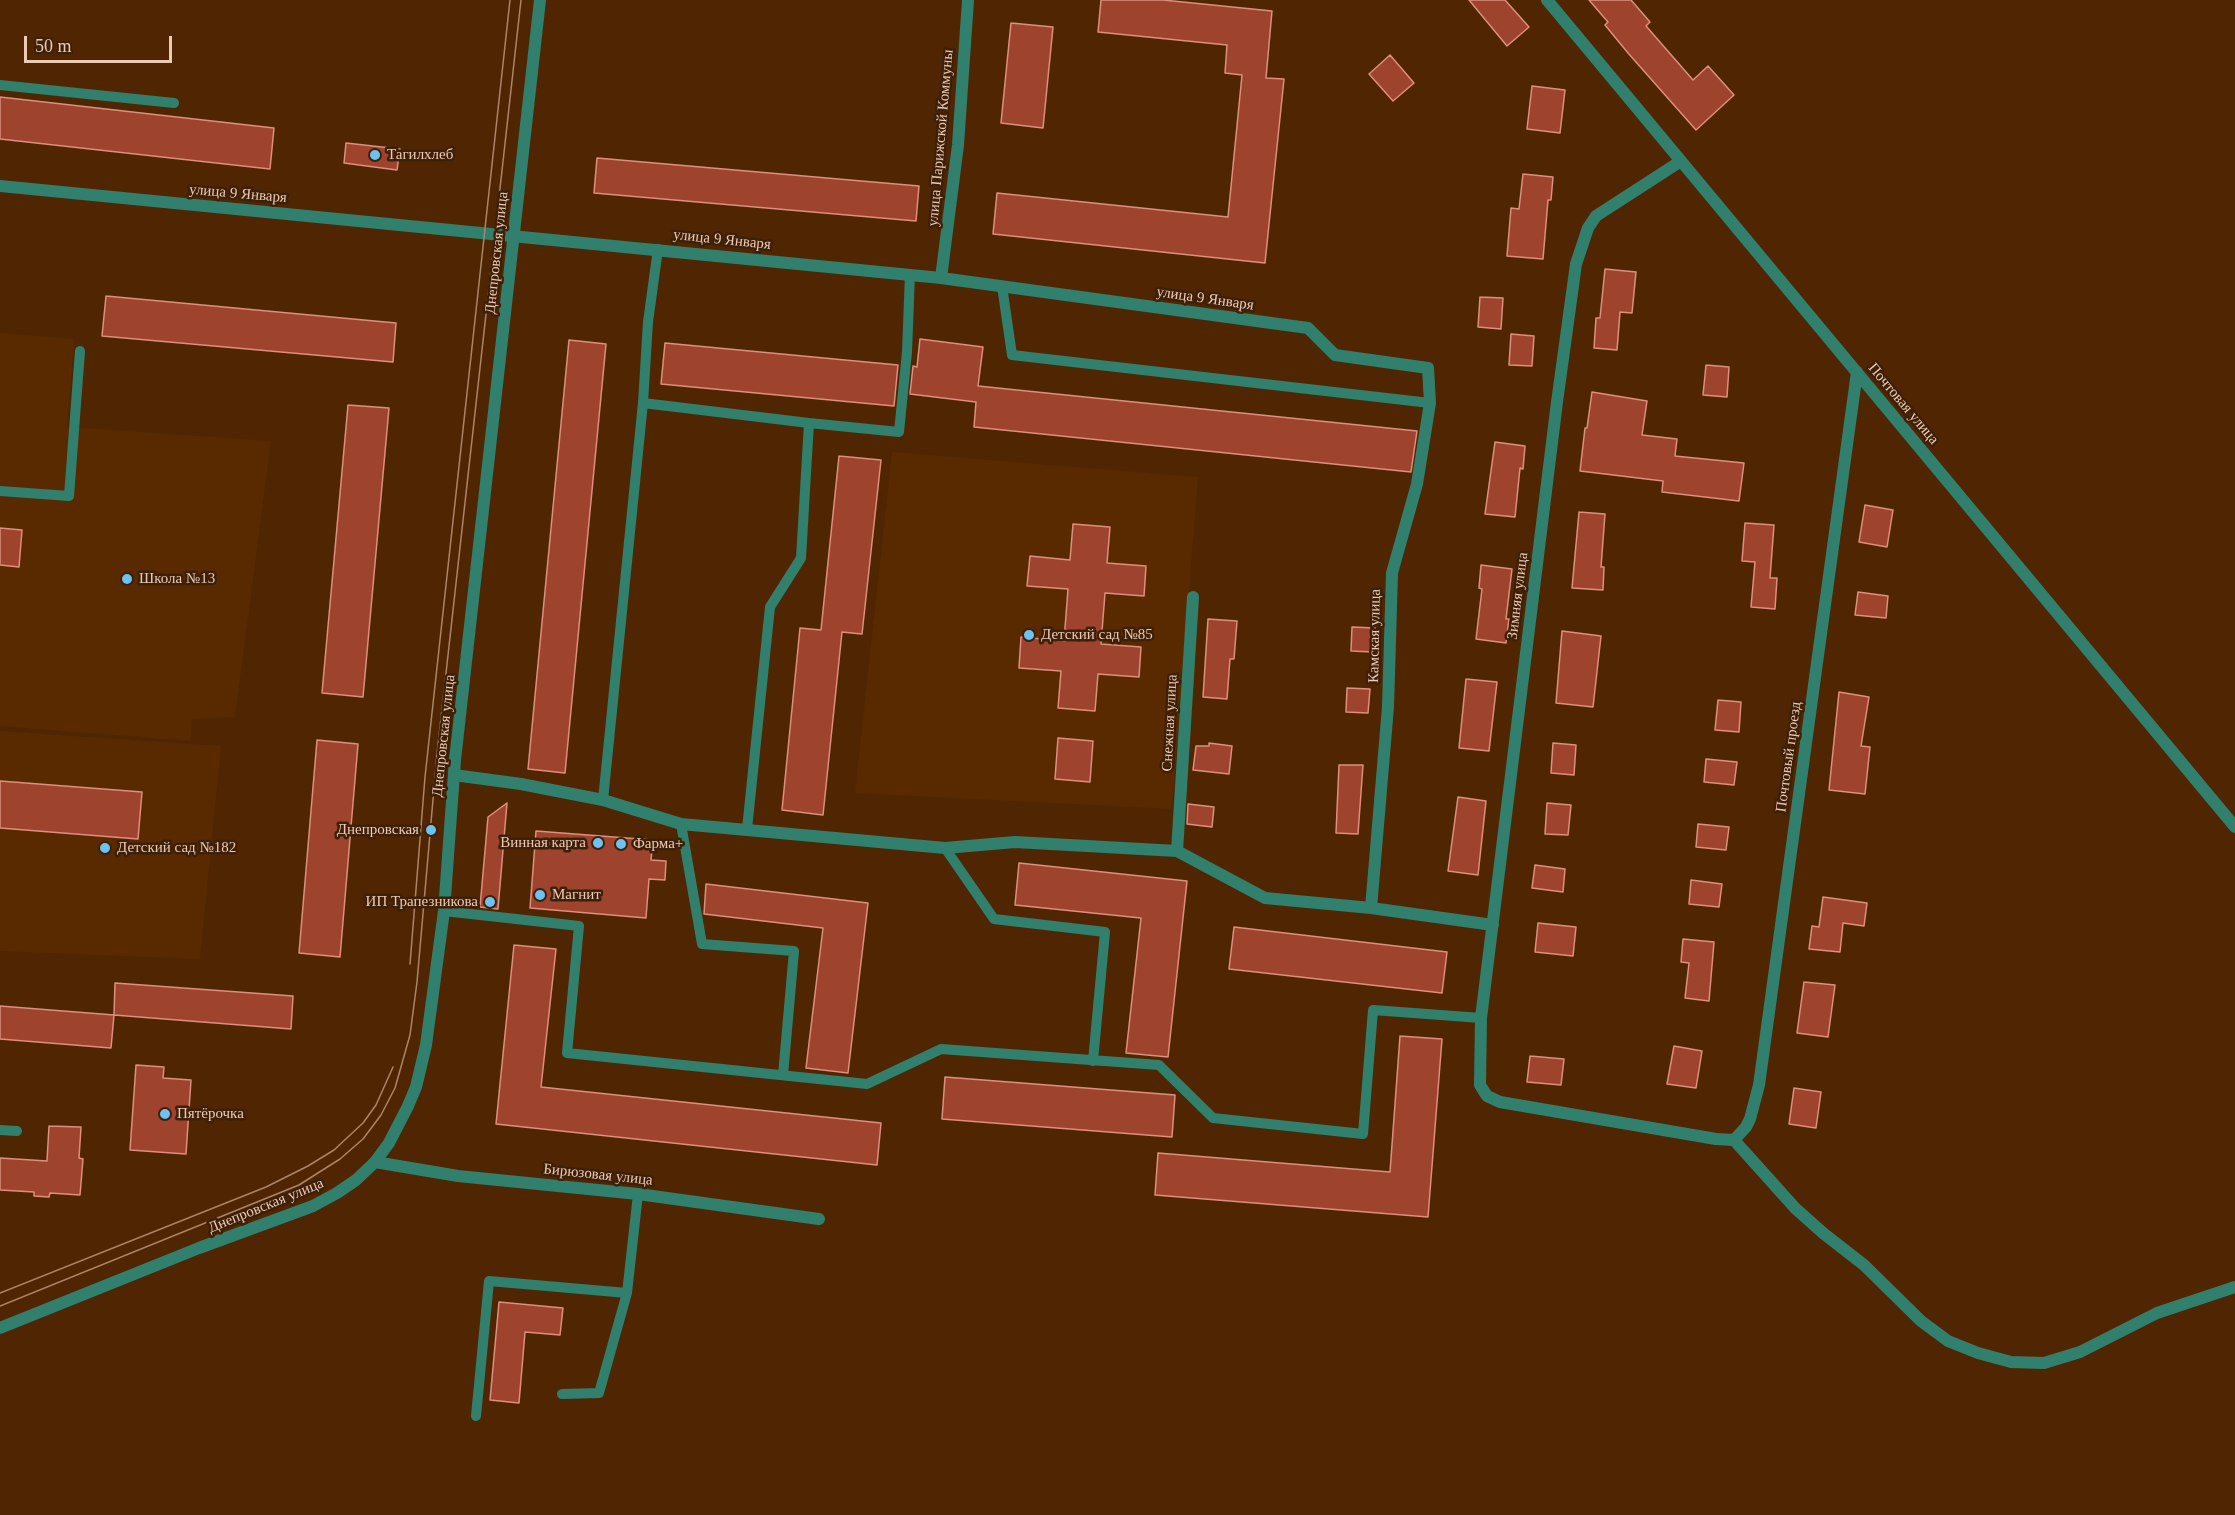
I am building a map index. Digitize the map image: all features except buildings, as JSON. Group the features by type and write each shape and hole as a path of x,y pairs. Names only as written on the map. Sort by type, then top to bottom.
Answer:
{"street":[{"name":"Днепровская улица","path":"0,1328 199,1248 313,1206 337,1193 356,1180 375,1162 399,1125 416,1087 426,1045 444,912 454,775 540,0"},
{"name":"улица Парижской Коммуны","path":"941,278 958,145 968,0"},
{"name":"Почтовая улица","path":"1547,0 2235,826"},
{"name":"Зимняя улица","path":"1681,161 1596,216 1588,228 1576,264 1482,1018 1479,1085 1487,1096 1500,1102 1705,1138 1734,1140"},
{"name":"улица 9 Января","path":"0,186 910,274 1308,328 1335,355 1428,368"},
{"name":"Камская улица","path":"1371,908 1388,707 1392,573 1417,484 1430,403 1428,368"},
{"name":"Почтовый проезд","path":"1734,1140 1750,1119 1759,1085 1857,372"},
{"name":"Снежная улица","path":"1177,851 1192,597"},
{"path":"454,775 521,784 603,800 681,824 945,848 1015,842 1177,851 1265,898 1371,908 1493,925"},
{"path":"1734,1140 1795,1208 1864,1265 1921,1321 1948,1341 1978,1353 2011,1362 2044,1363 2080,1352 2157,1313 2235,1287"},
{"name":"Бирюзовая улица","path":"375,1162 458,1176 638,1194 819,1219"}],"lane":[{"path":"0,85 174,103"},
{"path":"603,800 644,403 648,322 658,249"},
{"path":"644,403 899,432 908,342 910,274"},
{"path":"1002,286 1012,355 1430,403"},
{"path":"0,491 69,495 80,351"},
{"path":"747,829 770,607 801,558 807,488 809,423"},
{"path":"681,824 702,944 794,951 783,1075"},
{"path":"945,848 994,919 1106,932 1093,1060"},
{"path":"444,912 579,926 567,1053 867,1084 941,1049 1159,1065 1213,1118 1363,1134 1373,1010 1482,1018"},
{"path":"0,1130 17,1131"},
{"path":"561,1394 598,1393 627,1293 638,1194"},
{"path":"476,1416 489,1281 627,1293"}],"shaded area":[{"name":"Школа №13","path":"0,333 74,339 67,427 271,441 235,717 192,719 191,741 0,726"},
{"name":"Детский сад №85","path":"892,452 1198,477 1172,809 855,793"},
{"name":"Детский сад №182","path":"0,731 221,746 200,959 0,951"}],"tram line":[{"path":"410,964 425,777 510,0"},
{"path":"0,1306 299,1185 340,1159 363,1139 381,1115 395,1088 410,1035 417,982 437,754 521,0"},
{"path":"0,1293 266,1187 308,1166 334,1150 363,1123 376,1105 393,1067"}],"place":[{"name":"Тагилхлеб","path":"375,155"},
{"name":"Школа №13","path":"127,579"},
{"name":"Детский сад №85","path":"1029,635"},
{"name":"Днепровская","path":"431,830"},
{"name":"Винная карта","path":"598,843"},
{"name":"Фарма+","path":"621,844"},
{"name":"Детский сад №182","path":"105,848"},
{"name":"Магнит","path":"540,895"},
{"name":"ИП Трапезникова","path":"490,902"},
{"name":"Пятёрочка","path":"165,1114"}]}
